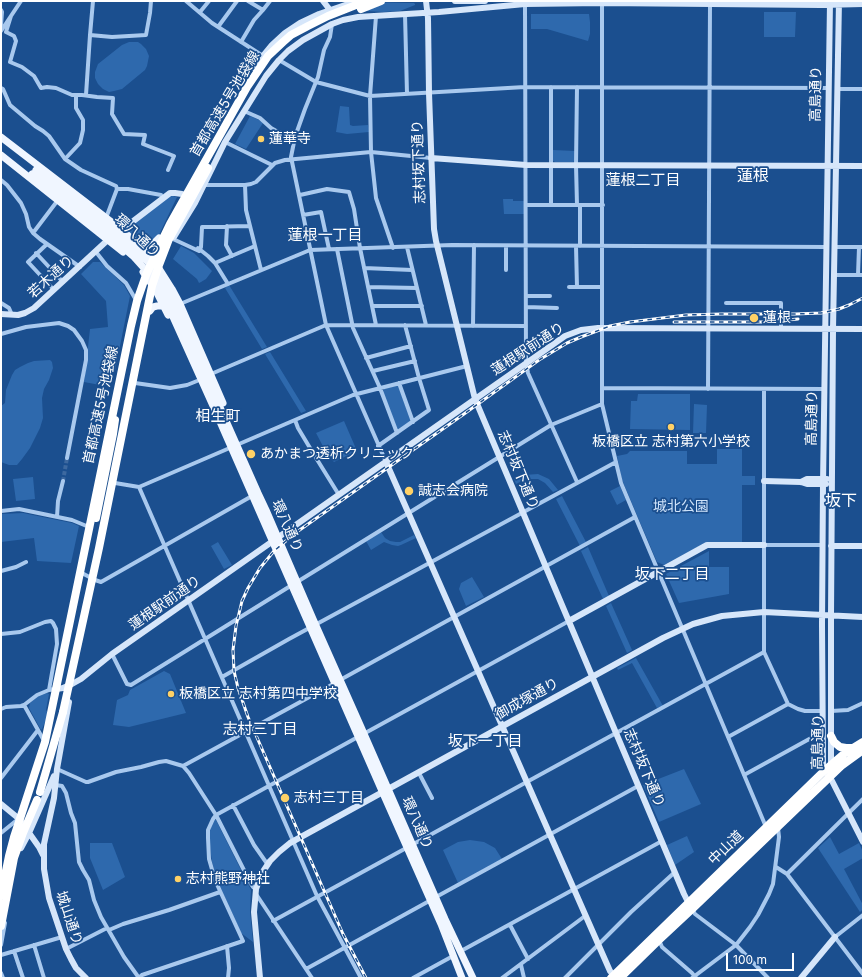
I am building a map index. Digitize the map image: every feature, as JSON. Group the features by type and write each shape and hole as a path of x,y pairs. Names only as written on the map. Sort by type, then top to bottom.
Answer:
{"highway":[{"name":"首都高速5号池袋線","path":"1,895 14,837 48,730 131,326 139,294 152,261 170,224 248,86 268,56 283,42 304,28 328,16 366,1"},
{"name":"首都高速5号池袋線","path":"40,792 65,706 99,548 146,311 155,276 163,254 176,227 252,89 272,60 286,46 310,30 330,20 380,1"},
{"path":"65,706 74,648 108,468 117,397"},
{"path":"48,730 59,696 108,468 119,428 131,404"},
{"path":"831,736 834,742 840,746 853,748"},
{"name":"中山道","path":"615,977 690,906 778,827 827,774 831,765 863,742"},
{"name":"中山道","path":"615,977 659,940 766,827 827,774 863,750"},
{"path":"1,926 14,858 36,800"}],"main road":[{"path":"1,137 22,155 34,172"},
{"path":"1,137 34,172 58,200 133,260 144,273 155,289 164,307 215,421 227,442 232,446 237,439 211,374 180,304 160,270 150,257 139,245 106,218 34,172 11,160 1,152"},
{"path":"1,142 22,155"},
{"name":"環八通り","path":"1,142 34,172 134,256 151,276 164,298 295,584 433,899 461,951 473,978"},
{"name":"環八通り","path":"1,152 34,172 128,242 154,270 170,296 223,414 232,446 252,496 275,540"},
{"path":"139,245 144,247 148,246 159,238"},
{"path":"150,311 152,308 157,306 164,307"},
{"name":"環八通り","path":"433,899 462,978"}],"street":[{"path":"1,31 21,1"},
{"path":"86,95 93,1"},
{"path":"90,35 112,37 146,35 151,1"},
{"path":"186,1 218,28 263,56"},
{"path":"200,12 209,1"},
{"path":"218,28 237,1"},
{"path":"248,1 262,10"},
{"path":"241,42 254,20 270,1"},
{"path":"324,1 330,10 332,24 330,37 324,50 316,82 295,137 291,157 326,325 598,946 610,972 615,977"},
{"path":"2,870 43,739 56,689 136,300 150,257 182,194 263,56 285,33 300,23 330,10 357,1"},
{"path":"455,1 484,1"},
{"path":"405,14 419,8 427,2"},
{"name":"志村坂下通り","path":"427,2 433,224 437,246 475,399 690,906"},
{"path":"44,859 44,844 54,798 57,770 72,684 95,580 150,311 160,270 173,239 195,203 225,142 266,76 279,60 302,40 332,24 352,18 525,4 671,2 710,4 863,4"},
{"path":"602,3 602,404 621,483 766,827"},
{"name":"高島通り","path":"827,774 822,732 822,545 830,3"},
{"name":"高島通り","path":"831,765 833,329 839,3"},
{"path":"525,4 526,363 528,373 577,482"},
{"path":"708,389 710,4"},
{"path":"1,10 1,25"},
{"path":"405,14 407,94"},
{"path":"11,16 6,32 14,36 16,41 10,62 22,67 34,76 41,88 56,88 72,96 86,95 113,98 112,114 124,134 145,135 143,144 174,156 168,170"},
{"path":"376,16 370,96 371,152 376,198 394,248"},
{"path":"279,60 316,82 370,96 525,87 828,88"},
{"path":"551,87 551,205"},
{"path":"577,87 576,165 579,205 577,287"},
{"path":"1,88 3,89 10,105 49,136 65,159 81,170 116,186 117,189 128,189 162,195"},
{"path":"837,88 863,89"},
{"path":"65,159 80,143 83,130 84,120 76,108 76,96"},
{"path":"244,111 260,118 278,132 295,137"},
{"path":"225,142 272,165"},
{"path":"204,185 251,184 256,182 272,165 279,161 371,152 526,165 863,166"},
{"path":"1,180 7,185 21,203 26,214 29,227 33,232 40,239 80,267"},
{"path":"244,185 246,210 261,270"},
{"path":"97,231 106,218 117,189"},
{"path":"300,195 328,189 349,192 354,209 360,248 376,325"},
{"name":"若木通り","path":"1,314 18,315 30,311 108,240 170,194 182,194"},
{"path":"33,232 58,200"},
{"path":"526,205 603,205"},
{"path":"303,215 321,212 329,249"},
{"path":"227,226 226,245 232,256"},
{"path":"200,250 202,227 250,226"},
{"path":"173,239 199,251 200,250"},
{"path":"188,242 200,250 215,264 228,284"},
{"path":"47,244 28,262 54,290"},
{"path":"473,326 474,245"},
{"path":"180,304 310,250 474,245 826,247"},
{"path":"215,264 255,246"},
{"path":"506,246 506,270"},
{"path":"407,247 426,325"},
{"path":"834,275 861,275 861,247 835,247"},
{"path":"337,249 353,328 380,388 397,433"},
{"path":"96,252 107,266 126,283 136,300"},
{"path":"36,254 63,282"},
{"path":"364,268 412,270"},
{"path":"368,287 417,288"},
{"path":"569,287 602,287"},
{"path":"526,296 550,296"},
{"path":"1,302 9,308 12,315"},
{"path":"726,303 781,303 781,329"},
{"path":"372,306 422,306"},
{"path":"526,307 557,308"},
{"path":"1,334 26,327 59,323 74,330 82,341 86,350 86,360 67,458"},
{"path":"211,374 326,325 526,326"},
{"path":"378,446 429,410 405,325"},
{"name":"蓮根駅前通り","path":"56,689 64,688 72,684 112,654 565,336 581,330 602,328 863,330"},
{"path":"366,358 411,346"},
{"path":"372,371 415,361"},
{"path":"115,483 139,487 356,394 467,366"},
{"path":"135,383 170,388 187,385 197,380"},
{"path":"400,383 412,422"},
{"path":"602,388 824,389"},
{"path":"764,389 764,652 788,704 805,711 822,711"},
{"path":"112,654 127,684 131,685 499,456 551,425 602,404"},
{"path":"295,420 309,447 339,495"},
{"path":"222,677 616,462"},
{"path":"57,517 58,501 63,480"},
{"path":"764,481 801,482 807,484 832,482"},
{"path":"139,487 317,896 361,978"},
{"path":"80,572 101,582 252,496"},
{"path":"1,511 19,509 72,520 89,527"},
{"path":"182,766 636,517"},
{"path":"56,785 62,786 65,791 71,813 76,824 79,862 82,870 89,880 94,900 124,957 139,978 243,941 220,892 209,859 208,830 216,815 707,545 822,545"},
{"path":"832,546 863,546"},
{"path":"1,570 16,567 26,562"},
{"name":"御成塚通り","path":"260,978 254,912 256,891 260,879 268,865 279,852 293,841 429,769 592,677 683,628 722,616 764,612 863,617"},
{"path":"1,634 20,632 44,622 53,622 56,629 57,644 49,690"},
{"path":"273,921 764,652"},
{"path":"1,709 24,705 36,695 56,689"},
{"path":"831,711 848,710 863,703"},
{"path":"728,737 788,704"},
{"path":"24,705 43,739"},
{"path":"1,778 38,730"},
{"path":"744,775 822,732"},
{"path":"57,770 88,782 116,772 159,762 166,761 182,766 189,773 216,815 251,884 273,921 312,978"},
{"path":"2,870 15,857 29,833 57,770"},
{"path":"827,774 863,842"},
{"path":"420,776 432,798"},
{"path":"306,968 638,786"},
{"path":"787,874 863,799"},
{"path":"1,804 29,833 41,850 44,859"},
{"path":"233,806 254,845 268,865"},
{"path":"1,833 17,819"},
{"path":"659,940 662,947 694,977 736,945 750,927 773,884 779,837 778,827"},
{"path":"461,951 662,841"},
{"path":"1,945 15,857"},
{"name":"城山通り","path":"44,859 44,869 48,890 66,949 76,968 86,978"},
{"path":"776,868 787,874 863,974"},
{"path":"565,978 631,912 675,872"},
{"path":"66,949 108,929 220,892"},
{"path":"690,906 695,914 736,945 768,978"},
{"path":"800,978 834,937 863,915"},
{"path":"502,978 585,916"},
{"path":"510,925 528,959"},
{"path":"1,955 62,937"},
{"path":"34,945 44,978"},
{"path":"227,946 228,978"},
{"path":"14,951 23,978"},
{"path":"413,978 453,956"},
{"path":"521,964 524,978"},
{"path":"1,973 3,978"}],"green space":[{"path":"368,2 414,3 415,5 400,11 365,11"},
{"path":"764,12 796,12 795,37 764,37"},
{"path":"531,14 589,14 590,34 588,41 547,29 531,29"},
{"path":"129,42 138,42 146,49 149,56 147,66 145,70 122,89 109,92 98,84 95,78 95,72 98,64 122,45"},
{"path":"340,106 349,107 350,125 368,125 369,132 347,134 336,132"},
{"path":"250,116 263,123 246,149 235,144"},
{"path":"553,150 575,151 575,161 553,161"},
{"path":"169,195 177,197 158,237 142,245 126,229"},
{"path":"503,199 524,201 524,214 504,214"},
{"path":"181,246 194,253 212,271 206,279 199,283 197,279 173,259"},
{"path":"93,262 100,262 124,285 130,296 115,371 103,368 100,385 84,382 90,329 108,327 106,301 81,274"},
{"path":"229,285 267,347 262,349 225,288"},
{"path":"270,352 306,411 301,413 265,354"},
{"path":"50,360 53,368 44,389 42,398 43,418 40,428 30,448 17,465 9,465 1,462 1,406 5,403 6,390 12,375 15,370 28,363"},
{"path":"398,385 411,422 400,430 397,429 383,392 384,389"},
{"path":"638,394 690,394 690,430 630,429 631,401 637,401"},
{"path":"694,404 707,405 706,433 693,433"},
{"path":"344,421 357,451 334,462 327,454 316,433"},
{"name":"城北公園","path":"717,449 742,449 742,476 755,476 755,485 742,485 742,542 707,542 664,565 657,562 622,480 617,456 627,454 630,451 687,451 687,464 717,464"},
{"path":"538,474 549,479 558,490 553,492 545,483 538,479 526,479 516,484 514,479 524,475"},
{"path":"33,477 35,499 16,501 13,479"},
{"path":"620,486 626,500 617,505 610,491"},
{"path":"562,496 586,542 580,546 556,499"},
{"path":"23,513 72,523 79,526 71,563 37,561 34,538 1,542 1,514"},
{"path":"381,532 385,538 390,541 400,542 414,535 416,538 398,546 384,542 371,550 366,541"},
{"path":"218,542 232,565 224,569 211,546"},
{"path":"588,547 609,596 603,599 581,551"},
{"path":"709,551 709,567 729,567 729,594 679,603 666,574"},
{"path":"472,577 484,597 466,606 459,589 461,583"},
{"path":"611,603 632,650 627,653 606,606"},
{"path":"636,658 663,706 657,708 632,663 618,670 617,668"},
{"path":"164,671 170,674 186,713 129,727 113,725 117,700 128,695 130,690"},
{"path":"47,693 49,694 46,710 48,717 41,730 29,708 30,703 37,697"},
{"path":"684,769 701,804 659,822 643,785"},
{"path":"214,819 216,820 251,890 250,911 253,942 241,933 217,880 212,862 209,835"},
{"path":"687,836 694,852 675,865 667,845"},
{"path":"830,837 839,854 859,843 863,852 863,858 844,869 863,905 863,909 860,912 818,848"},
{"path":"470,840 484,842 495,848 502,859 458,883 443,850 458,842"},
{"path":"90,843 112,843 125,877 103,890 90,858"}],"tunnel":[{"path":"63,481 67,458"}],"railway":[{"path":"366,978 343,934 248,717 238,688 234,671 233,650 236,626 242,601 260,568 274,551 294,534 539,360 567,343 610,326 630,322 686,315 821,313 839,309 863,298"},
{"path":"674,322 768,322 798,319"}],"place":[{"name":"蓮華寺","path":"261,139"},
{"name":"蓮根","path":"754,318"},
{"name":"板橋区立 志村第六小学校","path":"671,427"},
{"name":"あかまつ透析クリニック","path":"251,454"},
{"name":"誠志会病院","path":"409,491"},
{"name":"板橋区立 志村第四中学校","path":"171,694"},
{"name":"志村三丁目","path":"285,798"},
{"name":"志村熊野神社","path":"178,879"}],"district":[{"name":"蓮根","path":"753,176"},
{"name":"蓮根二丁目","path":"643,180"},
{"name":"蓮根一丁目","path":"325,235"},
{"name":"相生町","path":"218,416"},
{"name":"坂下","path":"841,501"},
{"name":"坂下二丁目","path":"672,574"},
{"name":"志村三丁目","path":"260,729"},
{"name":"坂下一丁目","path":"485,741"}]}
